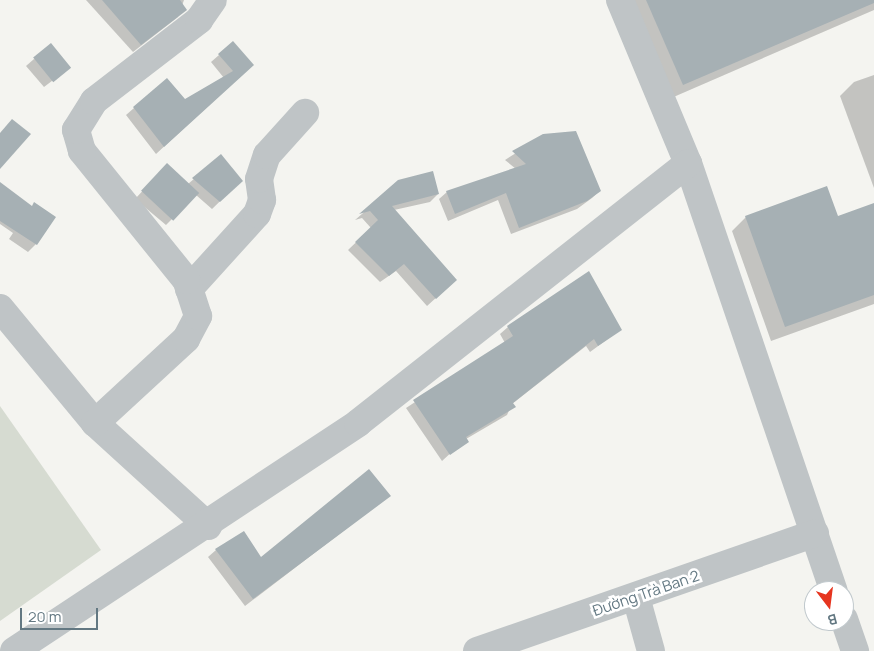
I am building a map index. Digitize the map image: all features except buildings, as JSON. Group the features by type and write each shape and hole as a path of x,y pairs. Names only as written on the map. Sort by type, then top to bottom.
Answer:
{"street":[{"path":"95,423 196,328 198,316 189,289 170,257 82,151 76,130 94,102 199,20 213,0"},
{"path":"620,0 688,163 831,581"},
{"path":"189,289 257,214 264,162 305,113"},
{"path":"14,651 208,526 358,423 688,163"},
{"path":"0,308 95,423 208,526"},
{"name":"Đường Trà Ban 2","path":"477,651 815,533"},
{"path":"636,597 651,651"},
{"path":"848,631 855,651"}],"shaded area":[{"path":"0,406 101,550 0,621"}]}
